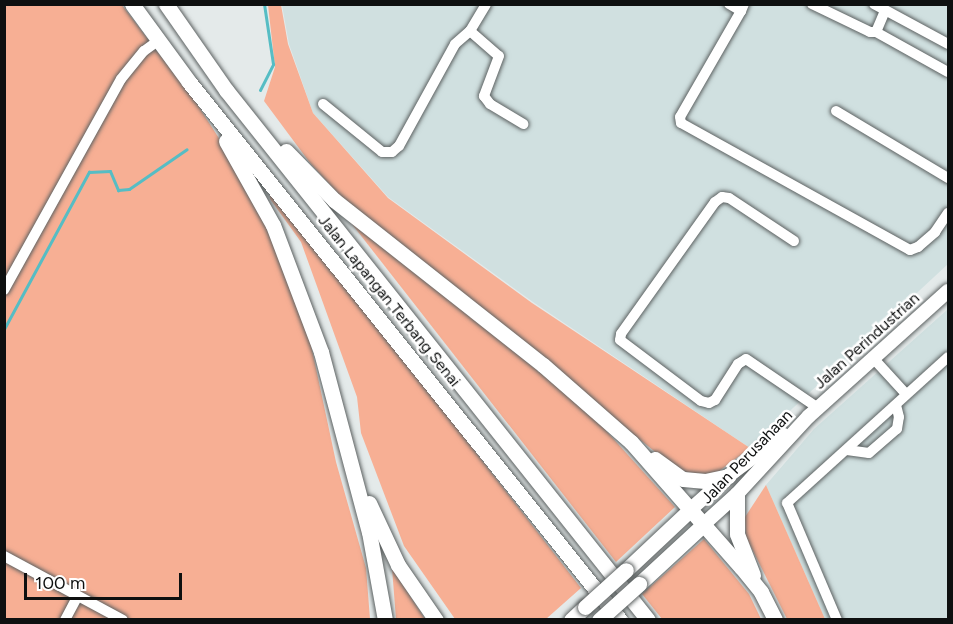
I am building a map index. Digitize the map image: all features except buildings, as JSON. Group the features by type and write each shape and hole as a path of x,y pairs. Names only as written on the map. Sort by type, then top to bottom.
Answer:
{"highway":[{"name":"Jalan Lapangan Terbang Senai","path":"132,4 189,82 620,620"},
{"name":"Jalan Lapangan Terbang Senai","path":"166,4 226,90 648,620"},
{"path":"189,82 256,191 288,258 321,352 352,465 369,532 385,620"},
{"path":"226,90 255,116 334,200 543,365 631,442 683,479 705,481 728,476"},
{"path":"631,442 761,592"},
{"path":"352,465 398,565 436,620"},
{"path":"737,494 737,534 775,620"},
{"path":"571,620 691,509"},
{"path":"599,620 704,524"}],"main road":[{"name":"Jalan Perindustrian","path":"813,412 948,291"},
{"name":"Jalan Perusahaan","path":"691,509 728,476 813,412"},
{"name":"Jalan Perusahaan","path":"704,524 737,494 813,412"}],"street":[{"path":"323,104 382,152 392,152 399,146 455,44 470,32 486,4"},
{"path":"729,4 743,8 680,117 681,123 910,250 918,247 935,232 948,213"},
{"path":"812,4 866,31 876,32 948,72"},
{"path":"874,4 948,44"},
{"path":"876,32 885,10"},
{"path":"470,32 499,56 484,96 490,104 523,124"},
{"path":"4,290 122,79 144,51 158,41"},
{"path":"836,111 948,178"},
{"path":"794,241 729,198 722,197 708,212 621,334 620,340 701,400 709,403 715,400 738,364 746,359 813,412"},
{"path":"837,620 788,510 787,503 948,357"},
{"path":"873,358 906,394"},
{"path":"847,450 869,453 897,429 899,417 896,405"},
{"path":"4,556 123,620"},
{"path":"65,620 78,596"}],"shaded area":[{"path":"4,5 122,5 197,104 249,185 305,317 336,462 366,568 370,619 5,619"},
{"path":"268,5 281,5 288,44 313,113 388,198 532,303 750,448 714,475 692,474 675,468 343,199 310,163 264,101 275,67"},
{"path":"282,5 948,5 948,264 750,448 533,302 388,197 313,113 289,44"},
{"path":"270,192 276,195 581,588 546,619 455,619 404,546 361,433 357,397 301,242 270,199"},
{"path":"344,214 591,414 675,507 616,562"},
{"path":"948,309 948,619 825,619 766,485 814,429"},
{"path":"766,485 825,619 787,619 746,537 745,517"},
{"path":"704,539 749,594 761,619 662,619 642,594"},
{"path":"392,568 425,619 396,619"}],"waterway":[{"path":"260,90 273,64 264,4"},
{"path":"4,329 89,172 110,171 118,190 129,189 187,149"}]}
